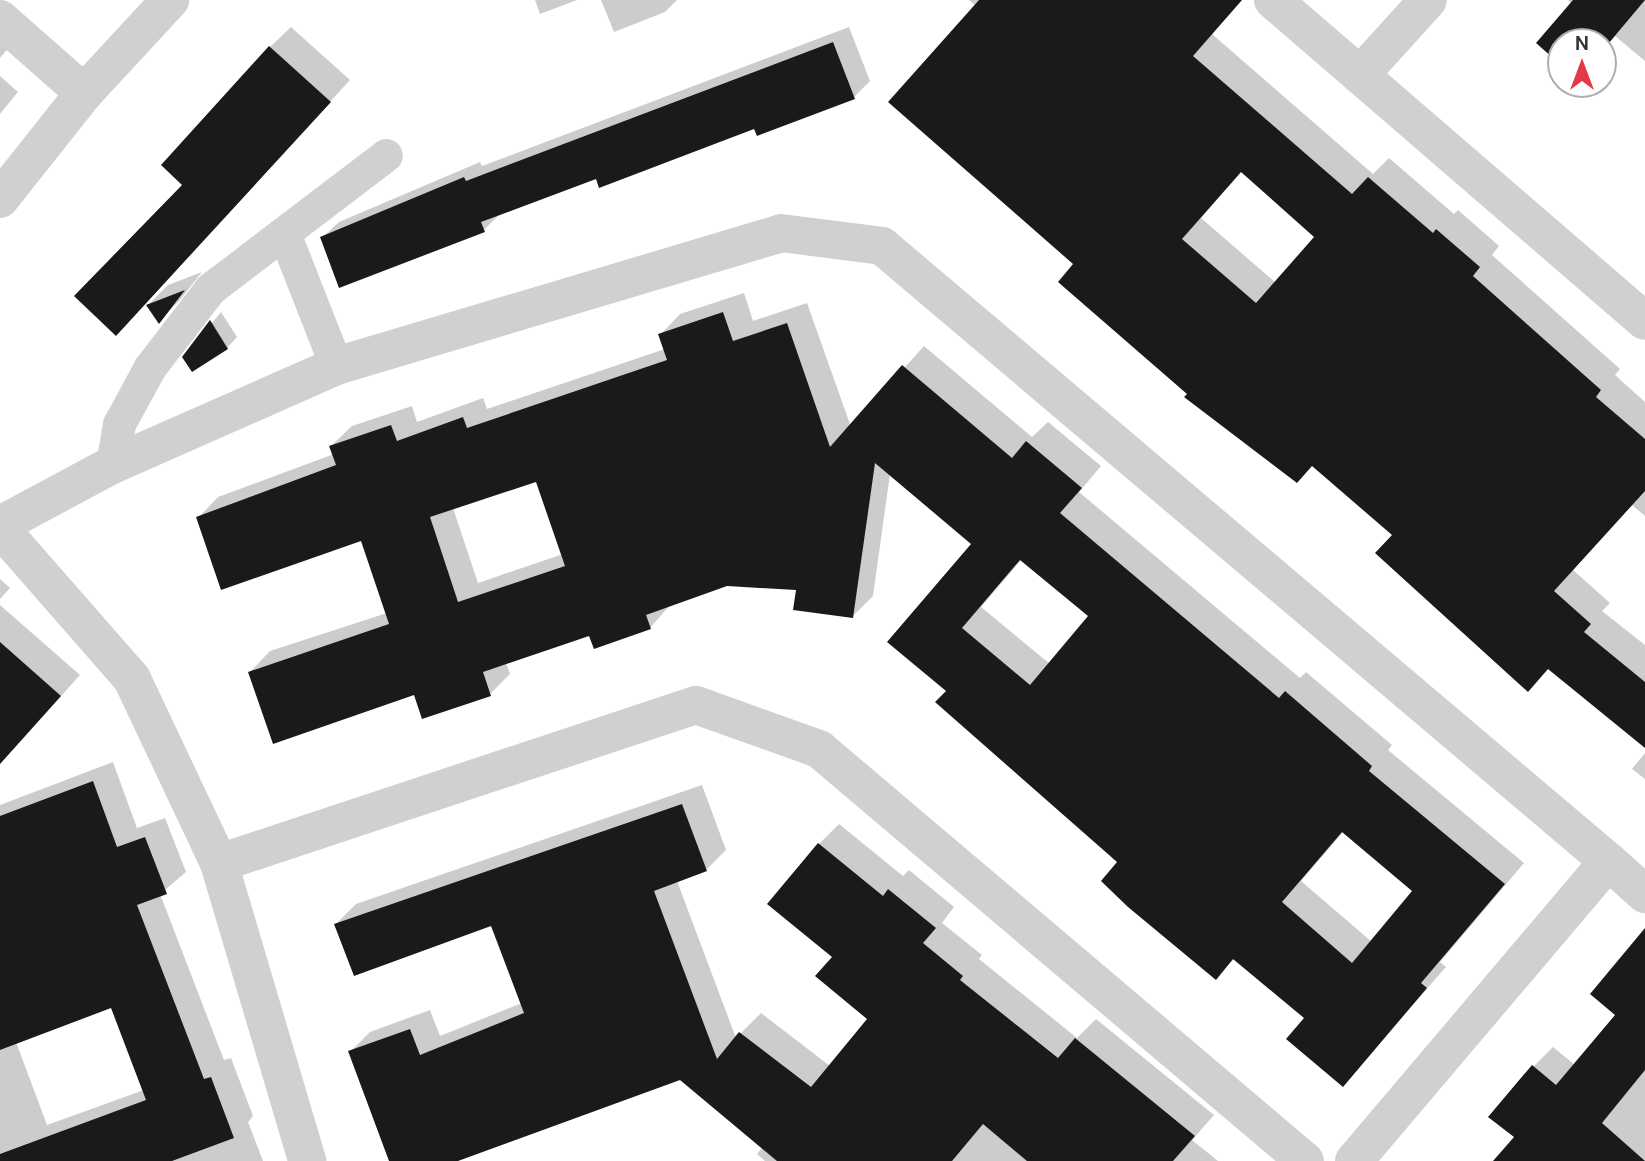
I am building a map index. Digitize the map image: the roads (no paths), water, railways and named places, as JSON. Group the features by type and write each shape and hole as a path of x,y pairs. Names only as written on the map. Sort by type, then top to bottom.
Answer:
{"street":[{"path":"0,199 85,93 170,0"},
{"path":"1273,0 1645,321"},
{"path":"1360,75 1427,0"},
{"path":"0,19 85,93"},
{"path":"307,1161 219,863 132,679 0,527 112,465 336,366 781,233 882,246 1645,894"},
{"path":"219,863 696,705 819,749 1305,1161"},
{"path":"1354,1161 1608,861"}],"lane":[{"path":"112,465 119,424 150,367 210,289 386,155"},
{"path":"284,233 336,366"}]}
